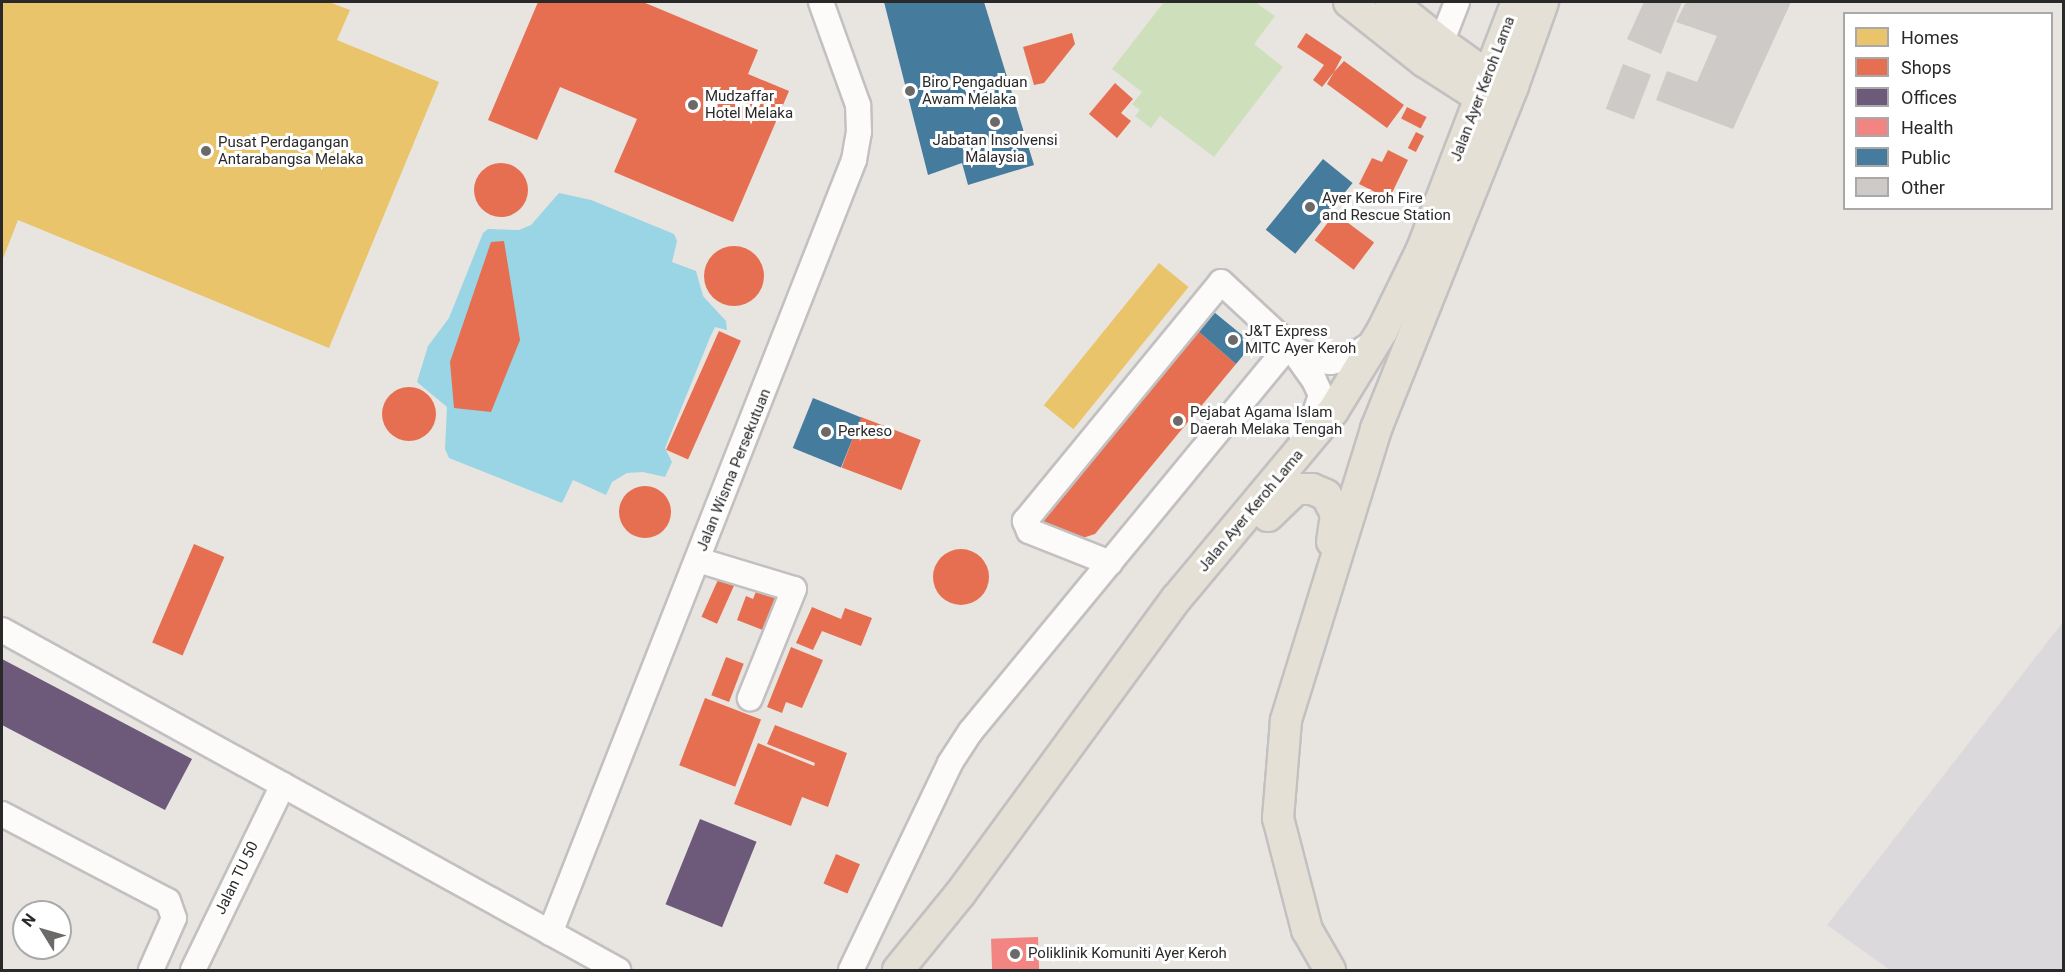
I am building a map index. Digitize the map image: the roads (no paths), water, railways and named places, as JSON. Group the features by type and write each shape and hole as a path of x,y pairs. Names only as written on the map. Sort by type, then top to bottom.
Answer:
{"main road":[{"path":"1349,2 1439,52 1496,94"},
{"path":"1391,2 1439,52 1457,105 1462,144"},
{"name":"Jalan Ayer Keroh Lama","path":"898,970 928,935 1177,598 1333,411 1376,341 1422,249 1462,144 1496,94 1543,2"},
{"path":"1439,52 1481,39 1515,7"},
{"name":"Jalan Ayer Keroh Lama","path":"1330,970 1307,930 1278,818 1286,720 1376,429 1496,94 1515,7"},
{"path":"1096,705 1280,502 1296,489 1311,489 1326,495 1336,514 1334,536 1298,681"}],"street":[{"name":"Jalan Wisma Persekutuan","path":"550,933 854,160 859,132 858,105 821,2"},
{"path":"1439,52 1457,2"},
{"path":"1110,563 1029,531 1025,520 1221,282 1289,345 1316,361 1331,362 1348,358 1376,341"},
{"path":"851,970 950,763 971,732 1289,345"},
{"path":"1177,598 1314,417 1321,395 1289,345"},
{"path":"698,560 794,589 750,698"},
{"path":"2,630 618,970"},
{"name":"Jalan TU 50","path":"193,970 283,785"},
{"path":"2,814 168,902 174,918 151,970"},
{"path":"893,970 928,935"}],"water":[{"path":"559,193 591,200 674,234 677,241 672,262 696,271 703,296 726,321 727,330 715,327 711,335 665,448 672,462 665,477 643,472 627,473 612,482 606,495 573,480 562,503 449,458 445,449 447,407 417,382 428,346 449,318 483,233 488,229 519,230 531,225"}],"place":[{"name":"Biro Pengaduan Awam Melaka","path":"910,91"},
{"name":"Mudzaffar Hotel Melaka","path":"693,105"},
{"name":"Jabatan Insolvensi Malaysia","path":"995,122"},
{"name":"Pusat Perdagangan Antarabangsa Melaka","path":"206,151"},
{"name":"Ayer Keroh Fire and Rescue Station","path":"1310,207"},
{"name":"J&T Express MITC Ayer Keroh","path":"1233,340"},
{"name":"Pejabat Agama Islam Daerah Melaka Tengah","path":"1178,421"},
{"name":"Perkeso","path":"826,432"},
{"name":"Poliklinik Komuniti Ayer Keroh","path":"1015,954"}]}
